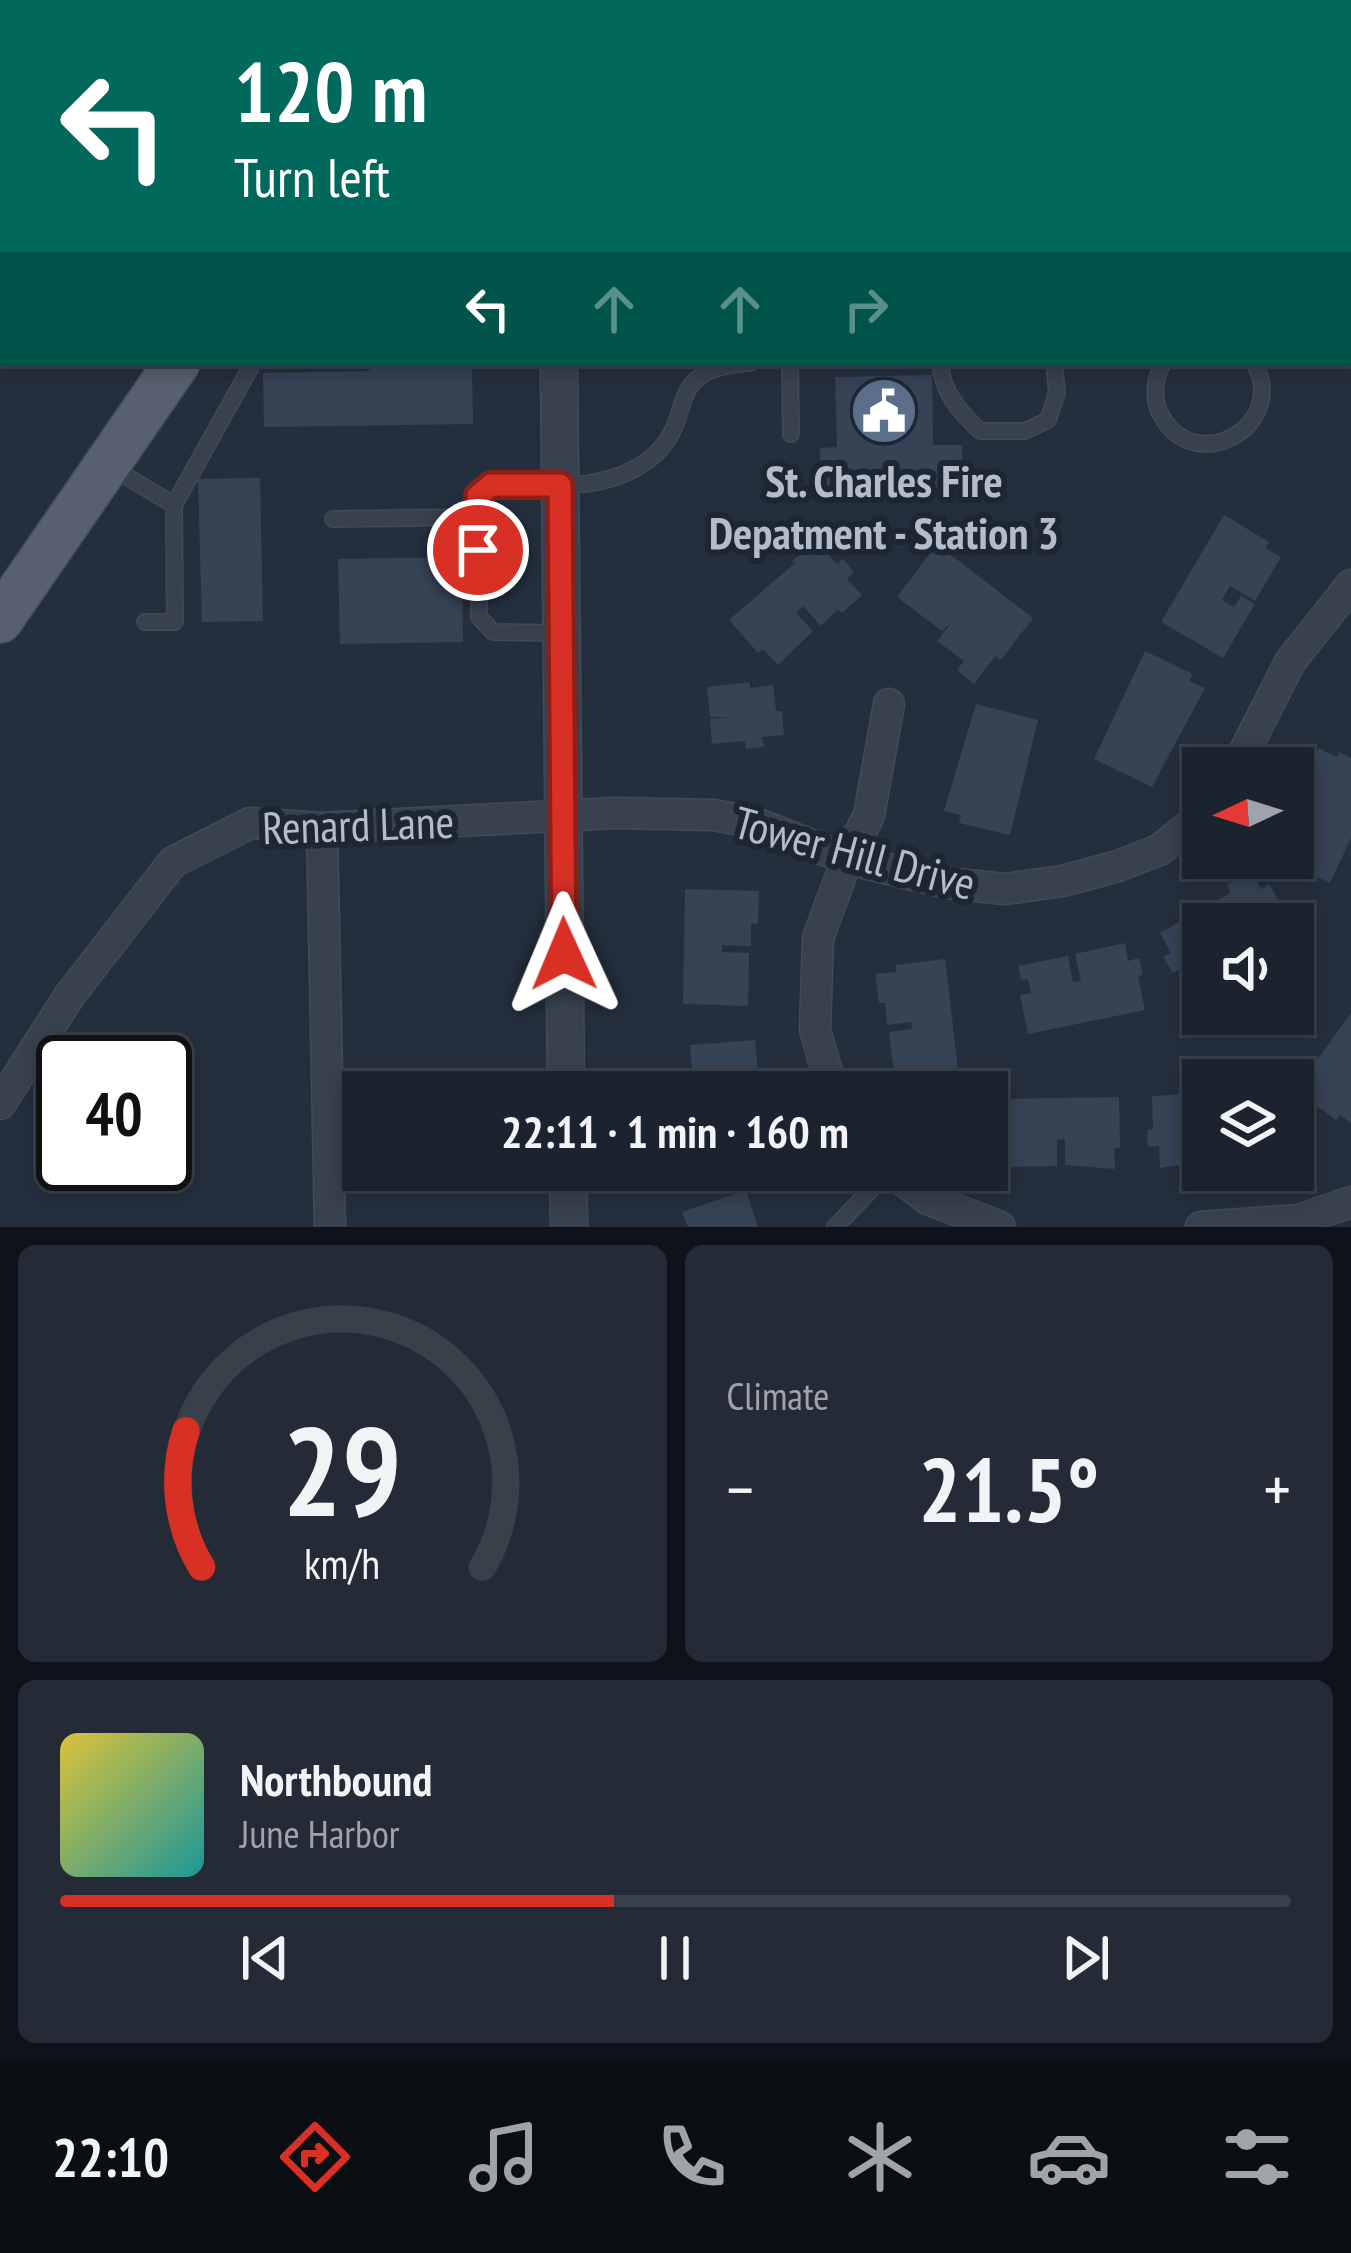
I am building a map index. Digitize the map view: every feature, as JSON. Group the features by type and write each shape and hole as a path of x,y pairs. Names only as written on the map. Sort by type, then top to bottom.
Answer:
{"main road":[{"path":"0,620 175,366"}],"street":[{"path":"560,366 566,1071"},
{"path":"1247,747 1290,662 1351,585"},
{"path":"827,1071 814,1030 818,938 869,814 889,704"},
{"name":"Tower Hill Drive","path":"561,816 713,815 753,822 848,859 947,884 1005,889 1063,881 1118,866 1159,850 1182,832"},
{"name":"Renard Lane","path":"0,1104 70,995 173,862 250,824 322,828 561,816"},
{"path":"322,828 330,1227"},
{"path":"568,1191 569,1227"},
{"path":"914,1191 955,1213 1000,1227"},
{"path":"1202,1227 1298,1220 1351,1202"}],"lane":[{"path":"145,622 175,622 174,505 251,366"},
{"path":"562,633 493,632 479,617 478,496 491,485 560,485 622,475 655,455 670,433 687,388 700,374 719,366"},
{"path":"790,366 791,434"},
{"path":"940,366 942,385 959,411 980,430 1025,430 1048,420 1057,393 1054,366"},
{"path":"1162,366 1155,390 1165,422 1177,435 1209,445 1226,442 1253,422 1263,387 1255,366"},
{"path":"107,465 174,505"},
{"path":"333,519 478,517"},
{"path":"835,1227 869,1191"}],"building":[{"path":"376,366 472,366 473,424 264,427 263,373 368,371"},
{"name":"St. Charles Fire Depatment - Station 3","path":"932,375 933,445 962,445 963,489 820,492 820,448 837,447 835,377"},
{"path":"260,478 263,621 202,622 198,479"},
{"path":"1224,515 1269,542 1266,548 1281,557 1255,601 1230,586 1222,600 1234,607 1241,596 1255,604 1223,658 1161,622"},
{"path":"815,540 837,564 843,559 854,572 847,579 862,595 821,626 803,606 796,613 813,631 778,665 763,649 758,653 729,620"},
{"path":"937,544 1033,618 1001,660 995,656 974,684 957,670 964,661 937,641 953,620 942,631 897,597"},
{"path":"462,557 463,642 340,644 338,559"},
{"path":"1145,651 1193,674 1189,681 1205,688 1152,787 1094,759"},
{"path":"750,682 750,688 773,685 784,735 762,737 764,747 746,749 745,741 712,744 710,719 729,717 710,717 707,687"},
{"path":"976,704 1038,720 1010,835 959,823 961,815 944,811"},
{"path":"1319,748 1351,758 1351,838 1330,883 1314,875 1314,757"},
{"path":"1255,879 1261,889 1269,884 1280,903 1212,903 1230,893 1227,885"},
{"path":"685,889 759,891 758,924 751,923 751,946 722,945 722,952 749,953 748,1006 683,1004"},
{"path":"1182,920 1182,971 1173,973 1163,957 1171,953 1160,933"},
{"path":"1125,943 1128,961 1139,958 1145,1010 1028,1034 1020,995 1031,993 1018,966 1068,956 1073,982 1081,981 1075,954"},
{"path":"945,959 958,1071 894,1071 889,1032 912,1029 911,1022 887,1025 875,974 896,972 896,965"},
{"path":"1351,1013 1351,1123 1340,1115 1336,1120 1314,1104 1314,1064"},
{"path":"755,1040 758,1071 692,1071 690,1045"},
{"path":"1182,1094 1182,1164 1160,1168 1159,1146 1148,1147 1152,1096"},
{"path":"1119,1097 1120,1148 1114,1148 1115,1169 1065,1165 1065,1139 1057,1140 1057,1166 1008,1167 1008,1099"},
{"path":"746,1191 758,1227 688,1227 682,1212"}],"place":[{"name":"St. Charles Fire Depatment - Station 3","path":"884,411"}],"route":[{"path":"478,550 478,496 491,485 560,485 564,954"}]}
